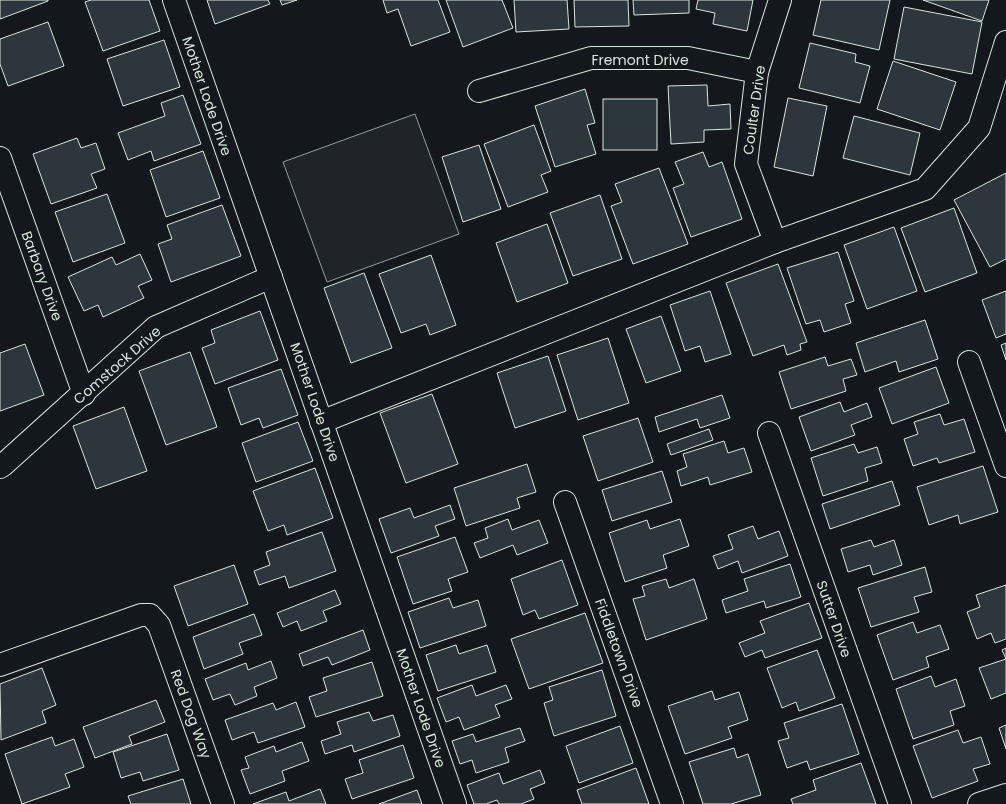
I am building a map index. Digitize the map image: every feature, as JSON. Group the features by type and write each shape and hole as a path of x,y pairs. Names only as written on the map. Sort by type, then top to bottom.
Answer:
{"street":[{"name":"Mother Lode Drive","path":"174,0 455,804"},
{"name":"Coulter Drive","path":"775,242 746,164 757,72 780,0"},
{"path":"321,422 775,242 925,189 979,128 1006,42"},
{"name":"Fremont Drive","path":"479,92 590,58 688,58 757,72"},
{"name":"Barbary Drive","path":"0,158 84,394"},
{"name":"Comstock Drive","path":"0,467 84,394 156,327 271,277"},
{"path":"969,362 1006,466"},
{"name":"Sutter Drive","path":"769,433 900,804"},
{"name":"Fiddletown Drive","path":"565,502 672,804"},
{"name":"Red Dog Way","path":"0,665 141,615 150,614 159,625 223,804"},
{"path":"979,804 1006,795"}],"shaded area":[{"path":"415,114 459,234 327,282 283,162"}],"building":[{"path":"0,0 48,0 48,1 0,19"},
{"path":"91,0 149,0 160,31 103,51 85,2"},
{"path":"207,0 268,0 270,4 215,24"},
{"path":"280,0 297,0 282,5"},
{"path":"383,0 438,0 450,32 411,46 398,9 387,13"},
{"path":"446,0 502,0 513,28 463,47"},
{"path":"514,0 567,0 569,29 516,32"},
{"path":"574,0 628,0 629,26 575,27"},
{"path":"633,0 689,0 689,13 634,15"},
{"path":"698,0 753,0 747,31 713,24 715,13 696,9"},
{"path":"821,0 890,0 879,50 813,35"},
{"path":"923,0 989,0 982,21"},
{"path":"904,7 982,22 972,74 894,59"},
{"path":"48,22 64,66 8,86 0,64 0,39"},
{"path":"164,40 180,87 123,106 107,59"},
{"path":"810,43 856,54 855,62 870,66 860,103 799,88"},
{"path":"893,61 956,82 940,130 877,109"},
{"path":"707,85 708,106 730,104 731,129 704,130 704,142 671,144 668,86"},
{"path":"585,89 595,123 587,125 596,154 555,167 535,106"},
{"path":"183,95 201,144 154,161 151,151 128,160 118,133 165,116 161,103"},
{"path":"788,98 827,106 813,176 774,167"},
{"path":"603,99 657,99 657,150 603,150"},
{"path":"854,116 920,133 910,175 843,158"},
{"path":"534,125 551,171 541,175 548,192 508,207 484,144"},
{"path":"77,138 81,148 96,143 105,169 91,174 97,188 51,204 33,154"},
{"path":"479,145 501,209 463,222 442,157"},
{"path":"203,151 220,198 166,217 150,170"},
{"path":"703,152 709,167 722,162 742,219 691,237 673,188 684,184 675,162"},
{"path":"659,168 688,244 633,264 611,206 622,202 615,184"},
{"path":"1006,173 1006,259 990,267 954,200"},
{"path":"107,194 125,243 73,262 55,212"},
{"path":"600,195 622,259 573,276 550,213"},
{"path":"222,205 241,256 171,282 158,244 172,239 167,225"},
{"path":"954,208 977,273 925,292 901,228"},
{"path":"547,224 568,283 517,302 496,243"},
{"path":"894,227 917,291 867,309 844,245"},
{"path":"838,252 854,301 845,304 851,323 824,332 820,320 806,324 787,268"},
{"path":"140,254 152,280 138,286 144,298 103,317 98,305 84,311 68,277 112,257 116,265"},
{"path":"431,255 456,325 430,335 426,324 401,333 379,274"},
{"path":"778,264 807,342 800,344 801,350 787,355 784,345 753,356 726,283"},
{"path":"364,273 392,348 351,363 324,288"},
{"path":"710,291 731,354 705,362 700,346 685,351 670,305"},
{"path":"1006,291 1006,334 996,338 982,300"},
{"path":"260,311 278,360 215,384 202,348 215,343 211,330"},
{"path":"661,316 681,371 646,383 626,329"},
{"path":"925,320 938,359 899,372 896,361 865,372 856,343"},
{"path":"608,338 629,403 578,420 557,355"},
{"path":"1006,343 1006,360 1001,345"},
{"path":"25,344 44,395 0,411 0,353"},
{"path":"190,352 217,427 166,445 139,371"},
{"path":"548,356 566,411 515,428 497,373"},
{"path":"825,357 828,366 851,359 857,375 843,379 846,391 791,409 779,372"},
{"path":"936,367 949,403 892,424 879,388"},
{"path":"281,369 298,415 263,428 259,418 241,425 228,388"},
{"path":"432,394 458,464 406,483 380,413"},
{"path":"722,395 730,418 700,428 697,419 659,432 655,417"},
{"path":"840,402 844,412 867,403 872,417 851,425 855,435 811,451 799,417"},
{"path":"124,407 147,471 96,489 73,426"},
{"path":"940,414 944,425 964,419 975,452 939,463 937,458 913,466 904,439 918,434 914,422"},
{"path":"638,418 653,462 598,481 583,436"},
{"path":"298,422 313,461 256,482 242,443"},
{"path":"709,429 713,440 671,455 667,444"},
{"path":"724,441 728,453 744,448 752,472 710,485 708,477 681,486 677,471 687,467 683,454"},
{"path":"854,444 858,453 877,447 882,463 865,468 868,481 823,496 811,458"},
{"path":"527,464 536,492 517,498 520,508 466,526 454,488"},
{"path":"983,466 998,512 960,524 958,515 929,525 917,487"},
{"path":"315,468 333,518 287,535 284,525 268,531 253,491"},
{"path":"662,471 672,502 612,521 602,490"},
{"path":"892,481 900,505 830,529 822,504"},
{"path":"450,505 455,519 435,526 439,536 391,553 379,519 410,508 414,518"},
{"path":"508,519 512,530 539,520 548,543 517,555 513,545 480,558 474,543 488,538 485,528"},
{"path":"680,519 689,546 663,555 667,568 625,582 609,533 647,520 650,529"},
{"path":"753,526 758,539 779,531 788,556 742,573 738,561 718,569 713,556 733,549 728,535"},
{"path":"322,532 336,571 289,588 285,576 259,585 254,571 270,565 266,552"},
{"path":"455,537 468,572 448,579 452,591 413,604 397,557"},
{"path":"871,540 874,547 894,540 902,565 873,575 870,565 848,572 841,549"},
{"path":"562,560 578,605 539,619 535,610 523,615 511,579"},
{"path":"790,564 801,597 766,608 764,601 726,613 722,600 748,591 744,579"},
{"path":"234,565 248,604 188,626 174,586"},
{"path":"925,567 932,592 914,597 919,612 871,627 858,588"},
{"path":"666,579 669,588 694,579 707,619 646,640 633,599 645,596 642,586"},
{"path":"1006,585 1006,639 995,643 991,633 977,639 967,612 980,607 976,595"},
{"path":"335,590 341,604 323,611 327,621 301,631 297,621 283,627 277,613"},
{"path":"449,598 453,608 478,600 486,626 420,648 408,612"},
{"path":"809,603 822,638 765,658 762,650 745,657 739,643 765,633 760,621"},
{"path":"585,613 603,663 529,689 511,639"},
{"path":"254,614 262,635 239,643 243,654 204,669 193,637"},
{"path":"913,622 917,633 940,625 949,649 926,657 929,667 893,680 877,635"},
{"path":"363,630 370,650 332,665 328,657 303,666 299,654"},
{"path":"456,645 459,654 487,645 496,672 438,691 426,655"},
{"path":"1006,648 1006,659 1002,650"},
{"path":"817,650 835,698 799,711 796,702 782,708 767,668"},
{"path":"1006,659 1006,693 991,699 979,668"},
{"path":"271,661 277,678 254,687 257,696 235,705 230,694 213,700 205,679 246,663 248,670"},
{"path":"372,662 383,696 316,717 309,697 327,691 323,678"},
{"path":"42,668 56,705 42,711 46,723 1,740 0,684"},
{"path":"602,670 616,716 554,736 544,703 553,700 549,687"},
{"path":"931,676 935,687 956,679 965,706 950,711 954,725 913,739 896,689"},
{"path":"472,685 476,696 506,685 512,699 495,705 500,717 464,730 459,717 446,722 437,698"},
{"path":"712,691 715,700 739,692 748,720 728,727 732,738 685,754 668,706"},
{"path":"156,700 165,722 129,736 132,744 95,758 83,727"},
{"path":"296,702 305,727 258,743 254,732 232,740 225,720 273,703 276,710"},
{"path":"842,704 859,754 810,770 807,761 787,768 778,741 789,738 784,723"},
{"path":"369,712 373,721 393,715 400,736 354,752 352,745 325,754 321,741 341,734 337,722"},
{"path":"1006,725 1006,749 999,728"},
{"path":"620,726 633,763 579,783 566,746"},
{"path":"520,728 525,741 505,748 509,762 476,773 472,760 460,764 452,741 473,734 476,742"},
{"path":"958,730 963,743 981,737 990,764 973,769 978,781 932,798 913,746"},
{"path":"167,734 179,770 143,781 140,772 121,778 113,752"},
{"path":"52,737 55,746 74,739 84,767 65,774 70,787 22,804 5,754"},
{"path":"302,742 309,761 282,771 285,781 250,794 241,770 249,768 245,757 274,746 276,752"},
{"path":"403,745 414,778 352,799 345,779 363,773 359,760"},
{"path":"734,748 737,758 748,754 761,795 731,804 703,804 689,762"},
{"path":"861,763 876,804 793,804 791,799 816,790 813,780"},
{"path":"636,768 649,804 582,804 577,790"},
{"path":"540,770 545,783 530,789 534,799 521,804 499,804 497,800 486,804 474,804 467,785 499,773 503,784"},
{"path":"183,779 191,804 131,804 128,796"},
{"path":"320,789 326,804 253,804 286,792 289,801"},
{"path":"417,790 422,804 379,804"}]}
